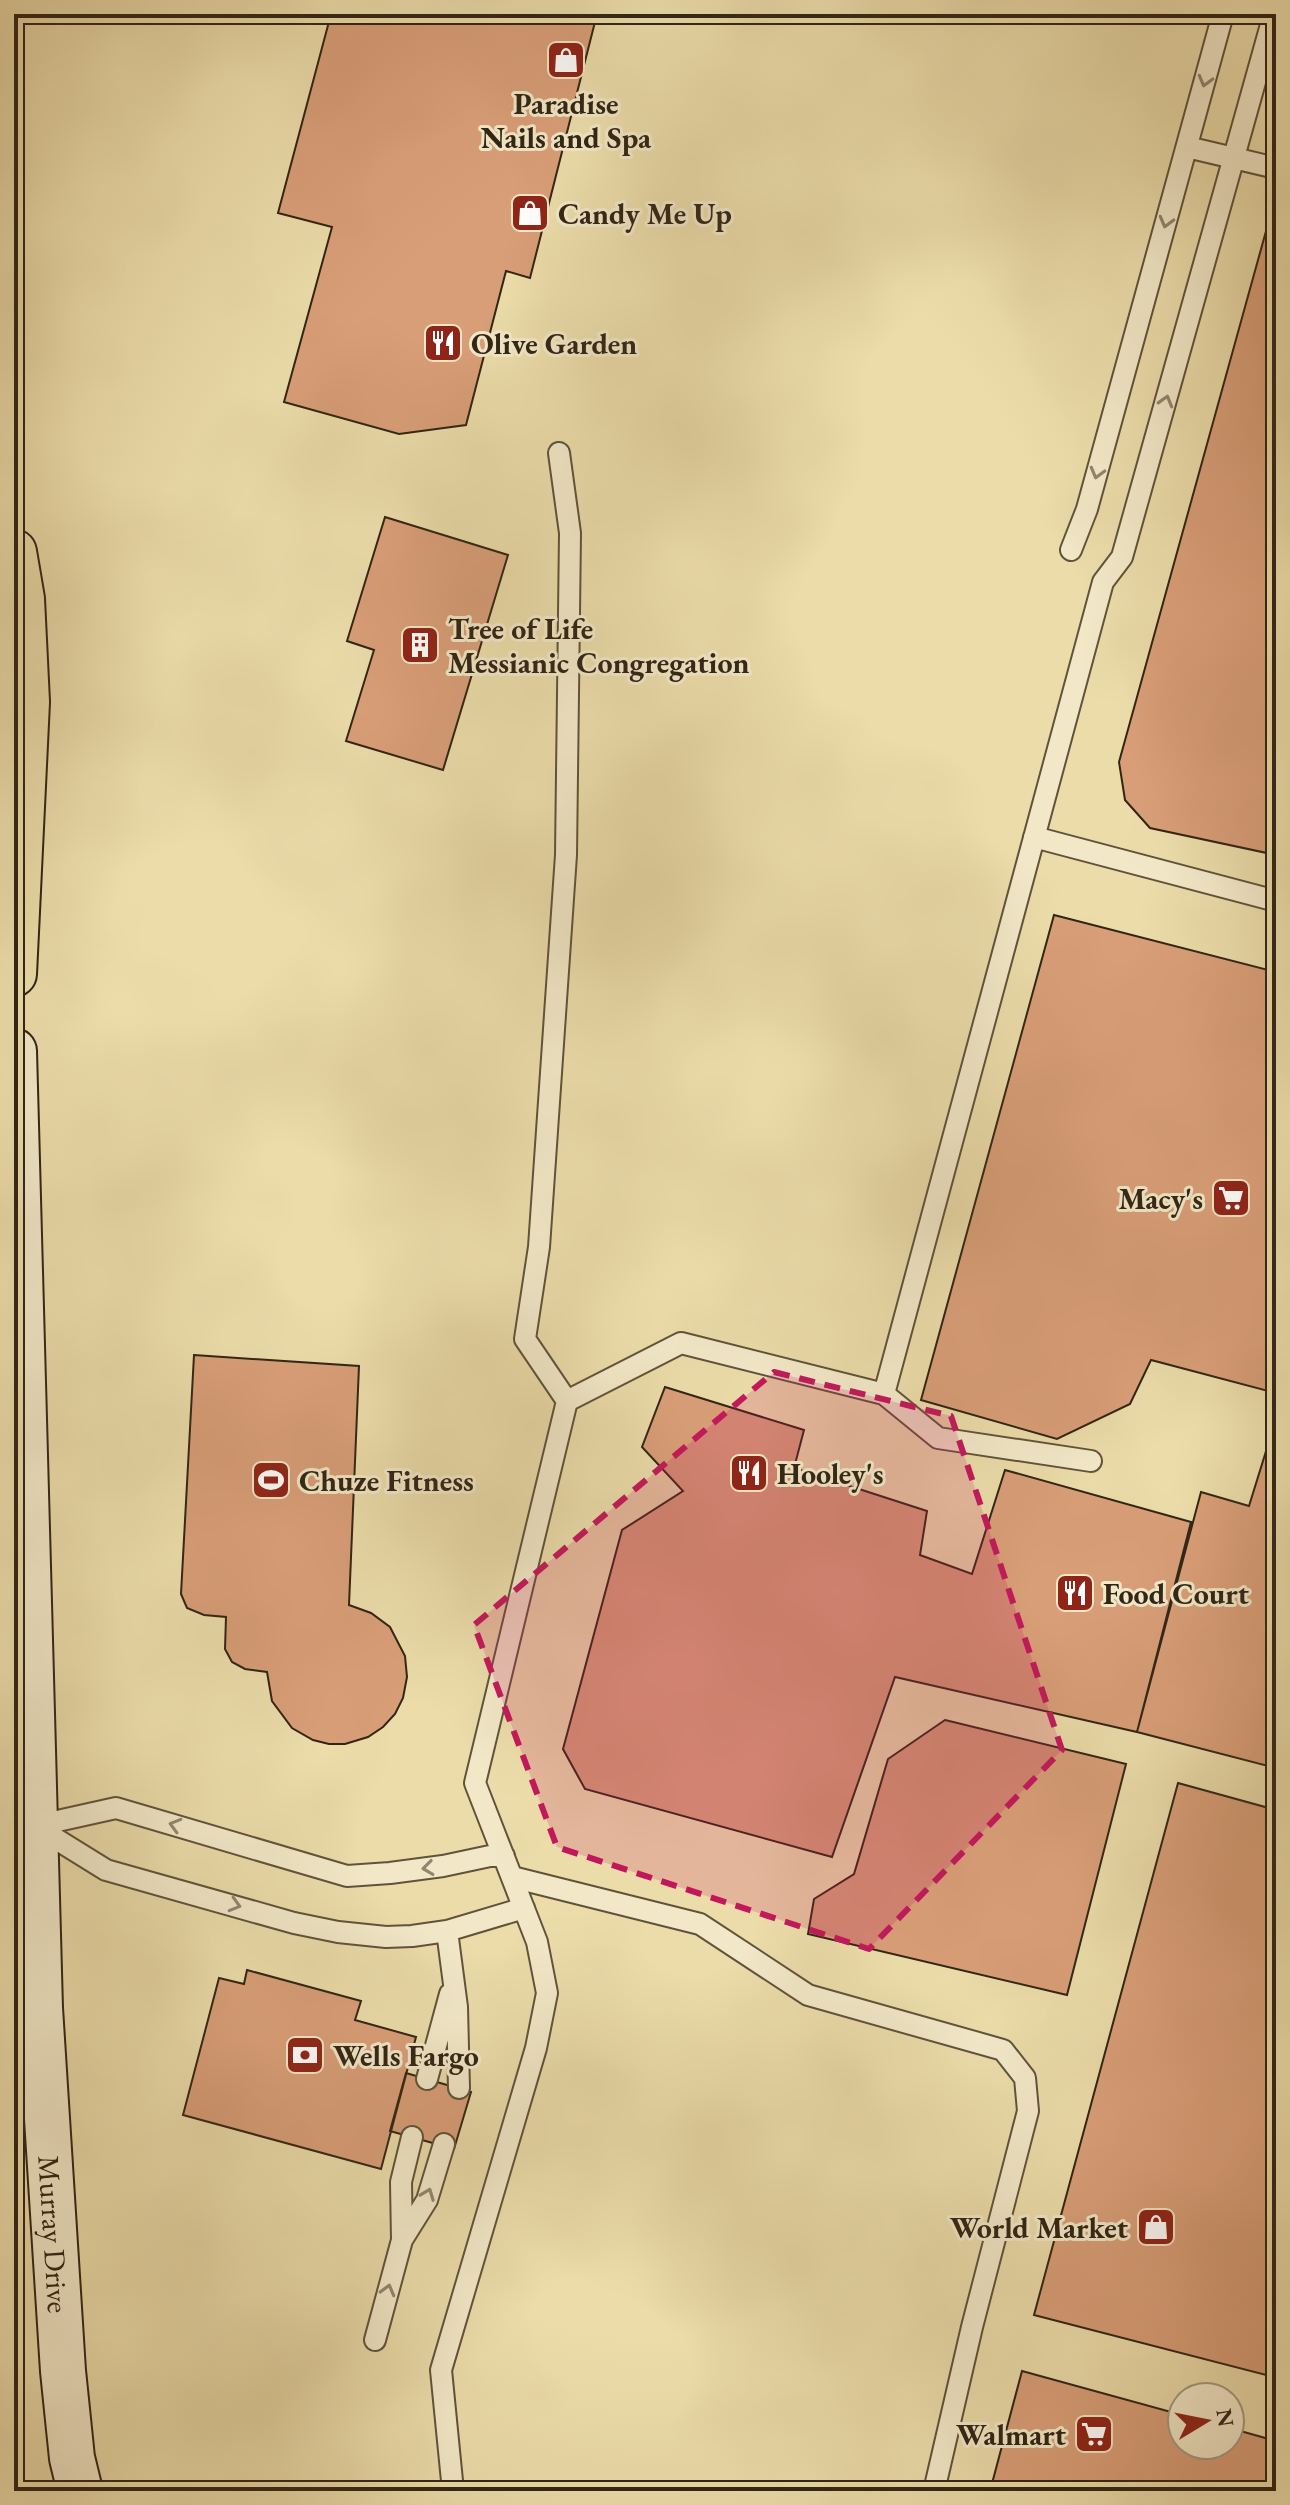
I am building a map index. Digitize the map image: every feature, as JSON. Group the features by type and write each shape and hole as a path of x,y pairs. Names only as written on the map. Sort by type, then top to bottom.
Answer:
{"main road":[{"path":"14,552 22,599 27,702 14,974"},
{"name":"Murray Drive","path":"14,1051 18,1331 40,2008 63,2371 72,2458 80,2491"}],"lane":[{"path":"1071,550 1087,509 1223,14"},
{"path":"884,1394 1103,582 1122,557 1274,14"},
{"path":"1187,147 1276,168"},
{"path":"453,2491 441,2370 536,2048 547,1993 537,1942 475,1783 567,1401 525,1339 539,1247 566,855 570,533 559,453"},
{"path":"1034,837 1276,901"},
{"path":"567,1401 681,1343 884,1394 938,1438 1091,1461"},
{"path":"35,1826 116,1808 347,1876 504,1856"},
{"path":"35,1826 106,1870 294,1923 386,1937 447,1931 524,1908"},
{"path":"512,1877 700,1924 808,1995 1003,2050 1025,2078 1028,2111 972,2327 934,2491"},
{"path":"447,1931 457,2007 459,2088"},
{"path":"427,2079 454,1980"},
{"path":"375,2340 402,2240 401,2182 412,2137"},
{"path":"402,2240 427,2200 444,2144"}],"highlighted area":[{"path":"774,1372 951,1416 1062,1750 869,1949 557,1847 474,1625"}],"building":[{"path":"331,14 597,14 530,278 506,271 466,425 399,434 284,402 332,227 278,213"},
{"path":"1276,195 1276,855 1150,828 1125,800 1119,762"},
{"name":"Tree of Life Messianic Congregation","path":"385,517 508,555 443,770 346,741 374,650 347,641"},
{"path":"1054,915 1276,972 1276,1393 1151,1360 1130,1404 1057,1439 921,1400"},
{"name":"Chuze Fitness","path":"194,1355 359,1366 349,1605 371,1613 390,1627 405,1656 407,1677 403,1698 395,1714 368,1737 345,1744 329,1744 313,1740 292,1728 272,1701 267,1672 245,1669 232,1662 225,1649 226,1617 204,1615 187,1608 181,1594"},
{"path":"665,1387 804,1430 794,1468 927,1511 920,1555 972,1574 1005,1470 1191,1522 1137,1732 895,1677 832,1857 585,1789 563,1749 622,1530 683,1491 642,1447"},
{"path":"1267,1448 1276,1451 1276,1768 1137,1732 1201,1492 1249,1506"},
{"path":"945,1720 1126,1764 1067,1995 808,1934 814,1899 854,1874 888,1759"},
{"path":"1178,1783 1276,1810 1274,2377 1034,2315"},
{"name":"Wells Fargo","path":"247,1970 361,2001 355,2020 416,2037 381,2169 183,2115 219,1978 244,1984"},
{"path":"406,2073 471,2092 454,2149 390,2131"},
{"name":"Walmart","path":"1022,2371 1166,2411 1166,2461 1246,2461 1246,2433 1276,2441 1276,2491 990,2491"}],"place":[{"name":"Paradise Nails and Spa","path":"566,60"},
{"name":"Candy Me Up","path":"530,213"},
{"name":"Olive Garden","path":"443,343"},
{"name":"Tree of Life Messianic Congregation","path":"420,645"},
{"name":"Macy's","path":"1231,1198"},
{"name":"Hooley's","path":"749,1473"},
{"name":"Chuze Fitness","path":"271,1480"},
{"name":"Food Court","path":"1075,1593"},
{"name":"Wells Fargo","path":"305,2055"},
{"name":"World Market","path":"1156,2227"},
{"name":"Walmart","path":"1094,2434"}]}
